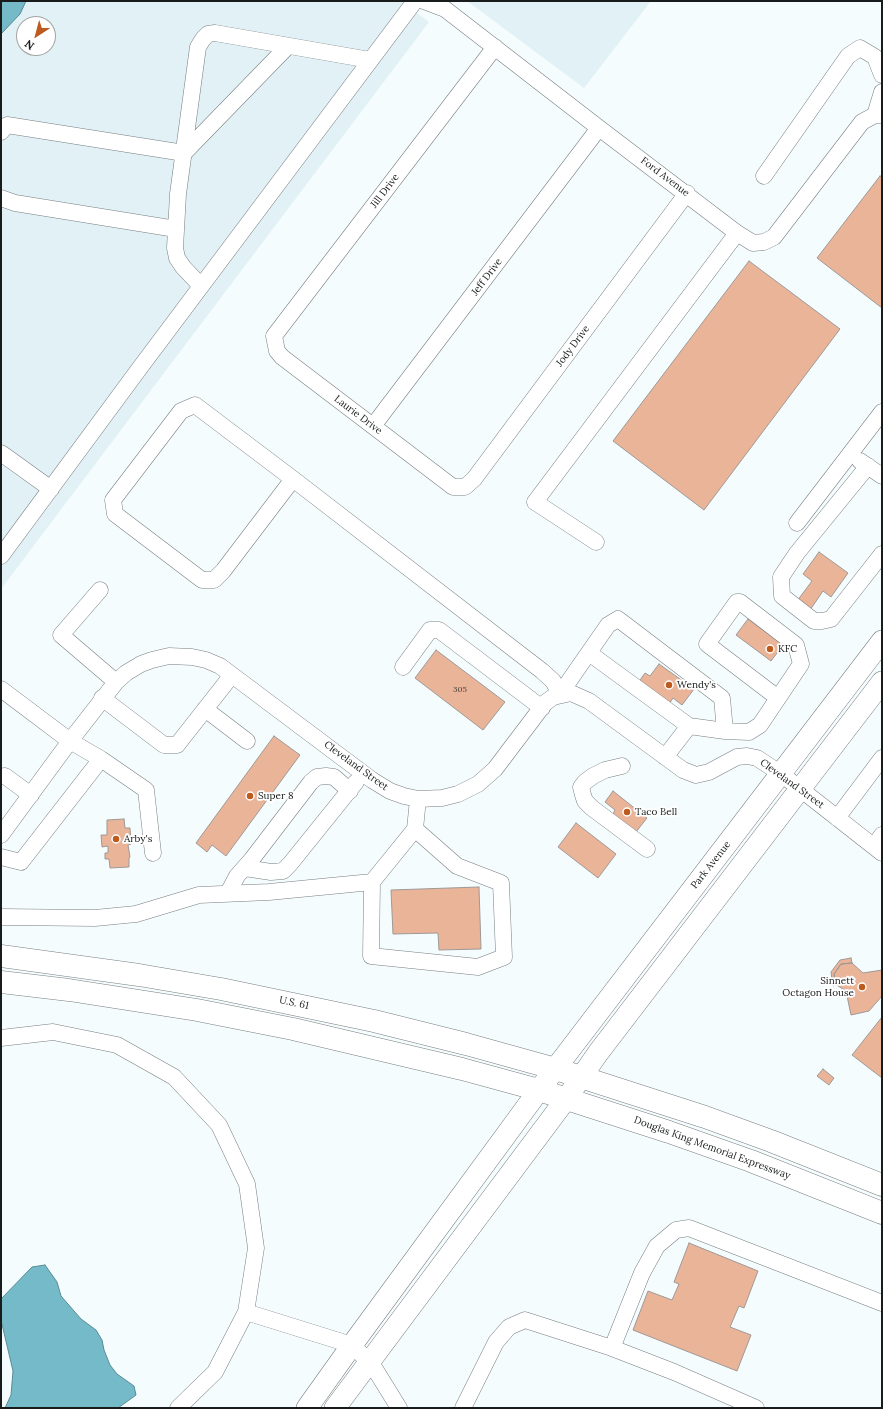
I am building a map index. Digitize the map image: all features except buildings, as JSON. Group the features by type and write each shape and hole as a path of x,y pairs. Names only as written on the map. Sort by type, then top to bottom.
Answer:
{"highway":[{"name":"U.S. 61","path":"1,956 140,975 295,1003 466,1044 581,1077"},
{"path":"1,982 144,1002 286,1028 432,1062 539,1090"},
{"path":"581,1077 771,1141 882,1185"},
{"name":"Douglas King Memorial Expressway","path":"539,1090 669,1132 744,1159 882,1213"}],"main road":[{"name":"Park Avenue","path":"308,1408 352,1345 539,1090 882,641"},
{"path":"335,1408 581,1077 882,682"}],"street":[{"path":"1,556 414,1"},
{"name":"Ford Avenue","path":"424,1 445,8 496,46 599,128 737,233 753,243 764,242 774,237 862,122 878,115"},
{"path":"201,286 182,267 177,258 175,248 178,194 198,47 203,39 208,34 215,33 370,60"},
{"path":"184,153 288,46"},
{"name":"Jill Drive","path":"274,336 496,46"},
{"path":"764,176 848,56 860,48 875,57 882,75"},
{"path":"878,115 882,92"},
{"path":"1,132 7,125 184,153"},
{"name":"Jeff Drive","path":"373,426 599,128"},
{"name":"Jody Drive","path":"453,487 465,487 474,479 687,194"},
{"path":"1,198 15,203 176,229"},
{"path":"596,542 535,502 737,233"},
{"name":"Laurie Drive","path":"274,336 277,351 282,357 453,487"},
{"path":"293,479 223,571 214,580 202,580 115,514 113,500 181,411 195,405 293,479 542,671 553,682 560,694 608,625 618,619 722,698 725,731"},
{"path":"797,523 882,412"},
{"path":"1,453 51,489"},
{"path":"850,454 882,476"},
{"path":"868,466 796,553 781,577 782,596 814,620 822,621 831,619 882,554"},
{"path":"100,590 61,635 116,682"},
{"path":"589,652 689,726 725,731 749,732 760,725 801,664 796,645 740,602 737,602 707,644 778,698"},
{"path":"403,667 430,630 439,630 542,708"},
{"name":"Cleveland Street","path":"2,831 102,698 116,682 126,672 141,664 169,656 192,657 206,660 220,666 390,791 418,799 432,799 458,794 478,784 495,769 545,703 560,694 571,693 589,701 683,770 696,775 709,772 737,758 746,756 757,758 780,773 837,818 879,845"},
{"path":"102,698 164,745 177,745 232,675"},
{"path":"1,689 70,740 146,790 153,853"},
{"path":"205,709 247,741"},
{"path":"665,757 689,726"},
{"path":"837,818 882,758"},
{"path":"1,857 21,862 101,759"},
{"path":"622,766 604,770 584,782 582,787 582,795 585,801 592,808 647,849"},
{"path":"244,868 271,872 283,871 364,773"},
{"path":"228,894 237,876 252,859 311,782 317,777 334,777 350,791"},
{"path":"5,780 31,794"},
{"path":"415,829 457,866 501,883 504,957 478,967 371,956 372,882 415,829 418,799"},
{"path":"1,917 95,918 136,914 199,894 270,892 372,882"},
{"path":"1,1038 52,1032 117,1045 174,1077 219,1125 247,1184 256,1248 246,1312 215,1372 178,1408"},
{"path":"612,1348 642,1272 657,1246 676,1230 689,1228 882,1303"},
{"path":"246,1312 352,1345 369,1362 399,1408"},
{"path":"463,1408 496,1342 509,1327 525,1320 612,1348 674,1372 756,1408"}],"shaded area":[{"path":"1,1 401,1 429,22 1,589"},
{"path":"467,1 651,1 584,88"}],"water":[{"path":"1,1 26,1 20,14 16,16 16,18 1,34"},
{"path":"45,1265 57,1282 61,1296 81,1319 96,1330 102,1340 110,1365 117,1374 134,1386 136,1395 118,1408 5,1408 11,1395 13,1371 1,1320 1,1299 32,1267"}],"place":[{"name":"KFC","path":"770,649"},
{"name":"Wendy's","path":"669,685"},
{"name":"Super 8","path":"250,796"},
{"name":"Taco Bell","path":"627,812"},
{"name":"Arby's","path":"116,839"},
{"name":"Sinnett Octagon House","path":"862,987"}]}
